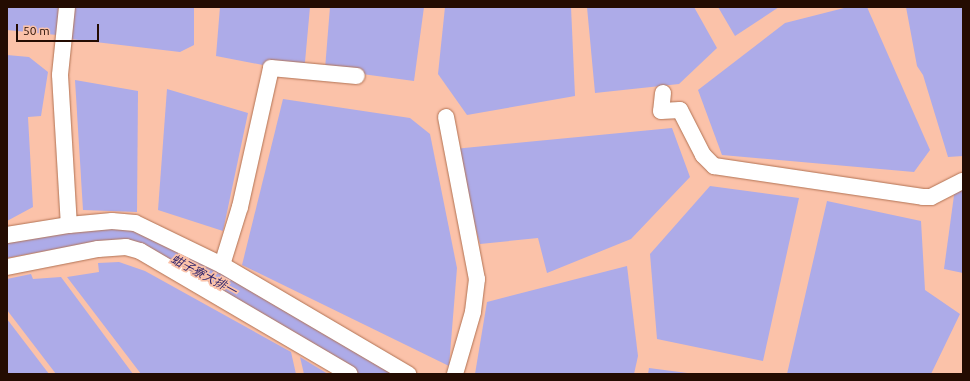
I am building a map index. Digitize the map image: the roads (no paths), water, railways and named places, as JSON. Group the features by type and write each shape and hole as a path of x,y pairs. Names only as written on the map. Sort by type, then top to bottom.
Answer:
{"lane":[{"path":"67,7 60,75 69,224"},
{"path":"222,266 244,192 271,68 356,76"},
{"path":"663,93 661,111 680,110 703,155 714,166 923,197 934,196 946,187 963,181"},
{"path":"446,117 477,279 473,312 455,374"},
{"path":"7,235 69,224 112,221 135,223 222,266 408,374"},
{"path":"7,267 98,249 133,249 350,374"}],"water":[{"path":"7,7 59,7 57,35 7,30"},
{"path":"74,7 194,7 194,45 180,52 70,39"},
{"path":"220,7 310,7 304,73 216,56"},
{"path":"330,7 424,7 414,81 325,69"},
{"path":"445,7 571,7 575,96 467,115 438,74"},
{"path":"587,7 694,7 717,48 679,84 595,93"},
{"path":"718,7 779,7 735,36"},
{"path":"848,7 867,7 930,150 914,172 722,155 698,90 785,23"},
{"path":"906,7 963,7 963,156 948,157 923,75 917,66"},
{"path":"7,55 29,57 48,72 41,116 28,117 33,207 7,221"},
{"path":"75,80 138,91 137,212 83,210"},
{"path":"167,89 248,113 223,231 158,210"},
{"path":"283,99 410,118 430,134 457,268 449,366 242,265"},
{"path":"672,128 690,177 631,239 547,273 538,238 480,244 454,149"},
{"path":"710,186 799,198 763,361 657,339 650,254"},
{"path":"955,188 963,189 963,273 944,269"},
{"path":"827,201 921,221 925,290 960,314 931,374 787,374"},
{"name":"蚶子寮大排一","path":"81,225 152,231 409,374 360,374 136,245 79,245 7,258 7,240"},
{"path":"119,262 145,271 291,352 296,374 141,374 67,277 99,272 98,263"},
{"path":"627,266 638,356 634,374 475,374 487,302"},
{"path":"31,274 33,279 61,277 133,374 56,374 7,310 7,279"},
{"path":"7,319 49,374 7,374"},
{"path":"300,357 328,374 304,374"},
{"path":"649,368 695,374 648,374"}]}
